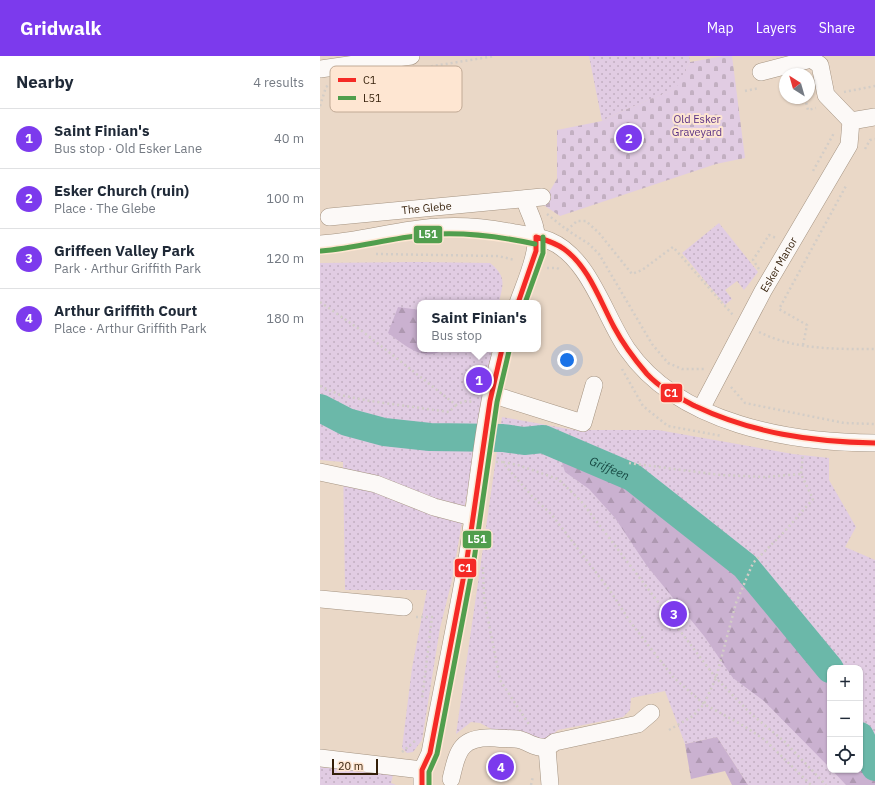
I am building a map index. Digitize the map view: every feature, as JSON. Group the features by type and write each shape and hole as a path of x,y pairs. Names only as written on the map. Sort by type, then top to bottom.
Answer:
{"street":[{"path":"320,64 322,56"},
{"path":"352,66 411,56"},
{"path":"761,72 811,59 820,65 826,95 844,123 875,117"},
{"path":"320,69 330,70"},
{"name":"Esker Manor","path":"701,409 763,291 849,145 844,123"},
{"name":"The Glebe","path":"329,217 542,197"},
{"path":"519,300 536,251 536,229 528,211 525,199"},
{"path":"320,244 437,227 471,227 501,230 536,237 551,242 568,251 579,265 628,350 646,373 661,387 701,409 755,430 806,438 875,443"},
{"path":"320,758 422,777 430,753 467,559 484,435 490,399 501,352"},
{"path":"490,399 582,423 594,385"},
{"path":"320,472 376,484 434,507 472,518"},
{"path":"320,598 408,611"},
{"path":"451,779 458,753 472,739 484,737 520,740 534,747 547,748 554,742 638,724 651,713"},
{"path":"547,748 550,785"}],"path":[{"path":"838,93 875,86"},
{"path":"806,104 808,110 819,107"},
{"path":"811,175 844,123"},
{"path":"863,154 870,140 875,139"},
{"path":"804,345 807,325 779,309 848,181"},
{"path":"567,230 577,221 586,221 599,233 632,274 642,270 673,247 734,317 738,312"},
{"path":"761,272 753,260 769,235 777,239 781,232"},
{"path":"370,254 498,256 515,260"},
{"path":"320,302 362,331 456,405"},
{"path":"758,329 760,333 786,342 825,350 875,349"},
{"path":"730,385 745,403 844,423 875,424"},
{"path":"320,386 340,395 370,402 449,412 456,405 464,401 490,399"},
{"path":"669,730 693,716 704,704 716,678 736,603 746,576 753,563 784,532 813,499 801,474 803,450"},
{"path":"491,462 502,462 518,465 558,479 581,501 716,678 750,713 785,742 826,785"},
{"path":"502,462 532,496 552,515 611,592 631,623 674,678 704,704 744,726 765,740 811,785"},
{"path":"629,463 720,475 765,477 801,474"},
{"path":"483,563 484,599 500,680 534,733"},
{"path":"408,611 432,618 422,705"},
{"path":"397,755 409,748 418,739"}],"green space":[{"path":"589,56 689,56 690,62 677,88 602,121"},
{"name":"Old Esker Graveyard","path":"732,56 745,158 716,164 560,216 542,204 557,179 557,130 602,121 676,88 690,62"},
{"path":"719,223 758,272 744,290 737,281 725,290 732,299 725,305 682,253"},
{"path":"320,263 490,263 499,272 502,281 500,300 417,300 417,352 491,352 452,580 440,628 422,740 413,752 407,753 402,748 412,668 427,590 345,590 343,462 320,460"},
{"path":"398,307 417,310 417,352 407,347 388,333"},
{"path":"418,352 439,352 429,354"},
{"path":"502,417 574,430 658,430 793,454 829,458 829,480 856,527 845,547 875,560 875,785 748,785 717,737 685,744 665,691 631,698 630,710 623,717 558,730 544,742 495,731 480,723 471,722 456,734"},
{"path":"556,444 632,477 745,566 827,665 827,765 764,701 733,678 704,636 647,566 615,518 589,489 565,472"},
{"path":"717,737 748,785 732,785 725,771 691,779 685,744"},
{"path":"863,742 875,767 875,785 846,785 835,773 863,773"},
{"path":"320,767 393,775 391,783 396,785 320,785"}],"waterway":[{"name":"Griffeen","path":"320,408 347,422 384,432 430,437 503,438 524,441 543,439 632,477 745,566 827,665"},
{"name":"Griffeen","path":"860,737 875,767"}],"transit line":[{"name":"L51","path":"321,251 437,234 479,235 535,244"},
{"name":"C1","path":"536,237 561,247 573,256 593,285 629,352 647,374 670,392 695,406 738,423 760,429 828,441 875,443"},
{"name":"C1","path":"519,300 536,251 536,237"},
{"name":"L51","path":"526,300 543,253 543,237"},
{"name":"C1","path":"422,785 422,770 430,753 467,559 490,401 501,352"},
{"name":"L51","path":"429,785 429,772 437,754 474,560 497,402 509,352"}],"place":[{"name":"Esker Church (ruin)","path":"629,138"},
{"name":"Saint Finian's","path":"479,380"},
{"name":"Griffeen Valley Park","path":"674,614"},
{"name":"Arthur Griffith Court","path":"501,767"}]}
